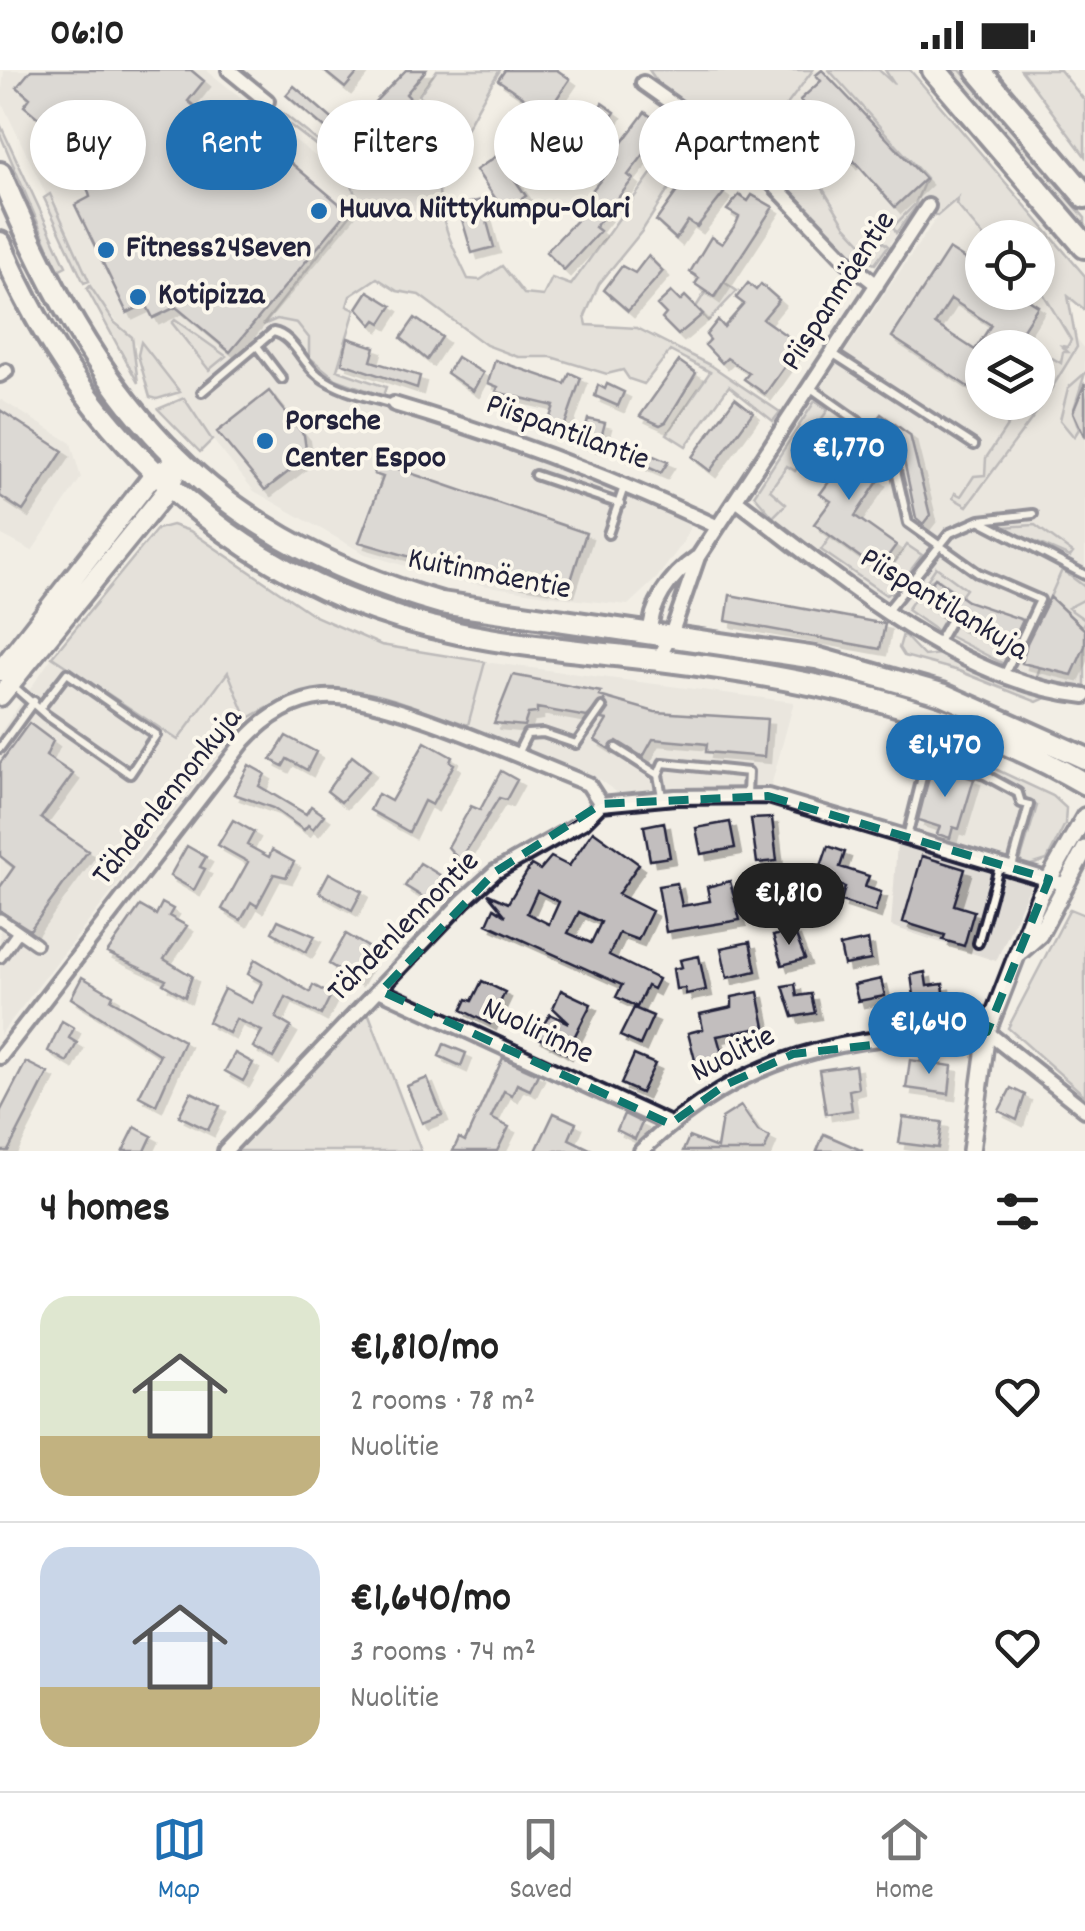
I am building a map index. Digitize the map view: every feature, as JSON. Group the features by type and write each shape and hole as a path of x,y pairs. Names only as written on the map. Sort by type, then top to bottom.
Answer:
{"highway":[{"path":"934,70 1085,246"},
{"path":"978,70 1085,196"}],"main road":[{"name":"Kuitinmäentie","path":"0,173 50,286 85,346 130,408 180,461 253,518 300,547 393,589 500,614 816,658 942,694 1085,758"},
{"name":"Kuitinmäentie","path":"0,242 38,325 112,430 162,481 251,550 366,607 476,636 812,684 899,706 1013,748 1085,784"},
{"path":"3,681 180,461"}],"street":[{"path":"229,70 267,100"},
{"path":"642,83 746,156 848,262 877,285"},
{"name":"Piispanmäentie","path":"658,660 671,635 698,557 716,526 928,206"},
{"name":"Piispantilantie","path":"394,404 626,483 716,526"},
{"name":"Piispantilankuja","path":"736,500 886,612 938,642 1042,692 1085,696"},
{"name":"Piispanmäentie","path":"649,633 656,603 681,569 698,557"},
{"path":"649,633 658,660"},
{"name":"Tähdenlennonkuja","path":"0,1057 244,741 273,714 308,700 350,698 588,784 602,804"},
{"path":"602,804 662,798 768,796 1056,882"},
{"name":"Tähdenlennontie","path":"226,1151 496,872 583,822 602,804"},
{"path":"971,1151 987,1032 1020,952 1038,935 1085,816"},
{"path":"1056,882 1085,849"},
{"path":"0,919 36,944"},
{"path":"0,957 18,932"},
{"name":"Nuolirinne","path":"381,991 670,1124"},
{"path":"987,1032 1085,1110"},
{"name":"Nuolitie","path":"641,1151 670,1124 726,1085 793,1054 890,1036 987,1032"}],"lane":[{"path":"202,392 268,334 280,333 323,379 394,404"},
{"path":"257,346 282,379"},
{"path":"832,353 974,445"},
{"path":"810,387 890,444 908,523 978,572 1040,600 1003,676"},
{"path":"535,475 620,504"},
{"path":"608,534 626,483"},
{"path":"886,612 938,545 966,524 1033,514"},
{"path":"980,520 1085,575"},
{"path":"938,642 950,622"},
{"path":"0,748 37,704 67,673 156,735 130,774 46,715 37,704 3,681"},
{"path":"516,757 527,734 543,733 576,744 602,707"},
{"path":"616,748 658,775"},
{"path":"907,837 926,761 932,758 986,775 1018,793 1020,804 1029,806 978,943"},
{"path":"662,798 658,775 663,763 748,772 748,796"}],"highlighted area":[{"path":"768,796 1049,879 987,1032 793,1054 725,1085 670,1124 381,991 495,872 601,804"}],"shaded area":[{"path":"4,70 206,70 244,100 166,100 166,190 297,190 297,142 317,157 317,190 358,190 366,196 265,323 284,319 297,323 306,332 310,350 336,379 383,396 380,405 611,483 693,521 683,543 657,578 628,605 579,600 455,581 365,554 254,491 93,292 44,190 146,190 146,100 30,100 30,161 1,101"},
{"path":"437,70 500,70 474,115 474,100 422,100 419,95"},
{"path":"649,70 813,70 791,100 677,100 664,91"},
{"path":"813,70 832,72 927,180 921,200 875,264 858,262 790,190 855,190 855,100 791,100"},
{"path":"829,70 879,70 894,84 885,70 910,70 1037,220 970,220 956,204 958,198 937,216 918,204 896,233 893,227 915,204 926,178"},
{"path":"948,70 960,70 1085,218 1085,231"},
{"path":"1021,70 1060,70 1085,101 1085,156"},
{"path":"0,124 66,266 58,270 0,134"},
{"path":"297,125 317,140 317,146 297,131"},
{"path":"354,190 439,190 449,236 468,279 480,280 502,266 524,294 543,296 552,278 571,285 639,190 668,190 642,231 599,284 585,316 587,325 637,328 712,366 780,412 773,421 729,386 686,446 667,434 710,372 670,351 644,384 629,379 623,370 607,374 551,357 518,357 486,345 419,295 397,291 377,278 350,296 347,306 355,310 337,370 386,387 383,396 336,379 309,357 309,338 297,323 277,319 263,325 358,205"},
{"path":"790,190 824,190 845,225 871,253 883,242 888,246 875,264 850,256"},
{"path":"960,192 984,220 965,220 965,310 1055,309 1085,349 1085,687 1041,680 942,632 884,599 757,504 755,494 834,368 939,214"},
{"path":"50,194 89,281 84,283 44,198"},
{"path":"1055,241 1085,276 1085,310 1068,296 1077,347 1055,383 1055,360 1061,363 1063,352 1068,352 1062,346 1067,347 1071,340 1053,310"},
{"path":"724,282 737,291 708,321 696,307 706,291 715,297"},
{"path":"90,286 114,322 132,337 138,383 87,289"},
{"path":"175,320 226,356 209,370 172,323"},
{"path":"141,342 180,392 157,399 150,397 138,355"},
{"path":"1085,373 1073,412 1079,429 1074,437 1060,420 1068,388"},
{"path":"184,398 212,440 200,452 158,409"},
{"path":"0,399 71,443 81,478 32,551 0,534"},
{"path":"815,401 828,410 794,457 801,463 795,471 787,466 770,490 786,504 773,517 754,495"},
{"path":"1011,420 1031,420 967,506 953,498 955,493 961,496 974,476 985,475 986,458"},
{"path":"172,525 190,531 315,616 381,645 485,662 468,725 382,696 332,690 306,693 247,719 228,672 178,740 52,657 157,529"},
{"path":"1035,525 1073,553 1070,557 1001,527"},
{"path":"831,536 878,570 885,561 895,562 907,545 922,555 896,590 886,595 821,550"},
{"path":"936,567 966,589 961,596 936,578 928,582 920,600 945,618 937,631 907,610"},
{"path":"1062,570 1085,587 1085,599 1068,608 1085,620 1082,627 1050,597"},
{"path":"954,624 1011,649 1004,664 949,636"},
{"path":"903,634 924,656 949,653 1046,698 1037,702 959,671 904,656 899,648"},
{"path":"1085,646 1085,687 1036,679 1040,667"},
{"path":"712,651 797,663 899,689 897,694 714,659"},
{"path":"52,657 178,740 228,671 247,719 0,1035 0,733"},
{"path":"485,662 794,702 770,790 680,788 622,796 594,776 468,725"},
{"path":"924,743 1061,803 1043,859 996,961 891,926 897,844"},
{"path":"993,768 1053,796 1066,808 1065,824 1047,860 1028,866 1020,862 1037,806 991,772"},
{"path":"1070,909 1085,915 1085,1096 1008,1028"},
{"path":"368,1012 421,1151 234,1151"}],"building":[{"path":"31,70 191,70 204,81 189,100 166,100 166,190 297,190 297,168 317,185 317,190 323,190 348,211 230,352 176,307 153,318 146,304 127,313 75,205 90,197 88,190 146,190 146,100 30,100 30,111 24,106 30,98 17,87"},
{"path":"323,70 360,70 345,88"},
{"path":"406,70 426,70 406,94 408,100 377,100"},
{"path":"505,70 557,70 570,79 556,100 525,100 498,80"},
{"path":"822,70 850,100 800,100 821,81 816,75"},
{"path":"294,86 317,106 317,121 297,100 286,95"},
{"path":"855,105 925,179 895,207 855,162"},
{"path":"639,120 639,161 628,175 633,179 595,227 600,231 564,270 546,252 587,209 581,204 592,190 619,190 619,146"},
{"path":"494,158 494,190 522,190 526,196 504,211 476,170"},
{"path":"678,190 724,193 697,227 688,221 676,239 656,221"},
{"path":"739,195 748,201 752,195 773,207 714,297 695,284 699,278 690,272 711,237 722,244 736,224 739,217 727,210"},
{"path":"481,200 494,247 472,253 458,206"},
{"path":"949,249 965,259 965,308 951,299 935,324 965,344 965,385 892,337"},
{"path":"648,256 663,271 628,311 604,290 622,266 635,273"},
{"path":"748,283 756,290 761,284 779,300 763,319 800,345 765,394 744,379 749,373 727,358 722,363 705,345 710,340 706,335 718,320 724,327 744,304 736,298"},
{"path":"368,291 392,306 381,323 376,320 372,325 357,308"},
{"path":"671,292 680,301 685,296 703,314 678,335 662,319 666,314 657,305"},
{"path":"968,310 1035,310 1023,330 988,330 991,325"},
{"path":"415,318 442,337 427,360 401,338"},
{"path":"348,338 375,347 371,361 420,376 417,388 342,363"},
{"path":"457,357 483,373 473,391 447,373"},
{"path":"495,360 565,384 570,373 581,378 561,436 545,431 554,406 496,392 498,387 488,383"},
{"path":"679,361 696,373 666,422 660,425 640,416"},
{"path":"1085,383 1085,438 1073,412"},
{"path":"607,384 624,392 618,406 595,396 598,385 605,389"},
{"name":"Porsche Center Espoo","path":"269,391 304,435 306,449 300,463 265,490 217,432"},
{"path":"735,398 753,412 710,471 692,457"},
{"path":"0,410 63,451 23,511 0,496"},
{"path":"881,414 910,435 930,515 923,524 916,518 900,441 874,423"},
{"path":"588,419 605,423 598,448 582,443"},
{"path":"829,433 860,455 855,463 879,480 855,516 896,545 878,570 814,524 831,501 820,494 834,475 811,459"},
{"path":"625,444 668,462 661,473 620,455"},
{"path":"378,462 586,533 568,590 452,569 359,542 383,477 374,474"},
{"path":"935,578 967,601 1023,620 1010,648 956,625 954,616 944,617 920,600"},
{"path":"730,595 885,624 880,649 726,621"},
{"path":"1050,597 1085,630 1085,646 1072,675 1022,663 1027,643"},
{"path":"513,675 601,692 599,696 655,712 767,719 764,757 706,752 707,744 653,739 643,757 617,741 609,749 595,740 607,720 602,719 609,709 604,700 587,717 537,708 537,713 528,714 524,726 494,723"},
{"path":"29,723 53,741 46,756 73,774 41,818 88,851 30,930 0,911 0,887 14,867 0,856 0,763"},
{"path":"286,736 316,752 307,770 287,759 283,766 271,760"},
{"path":"425,742 452,757 450,762 454,764 432,805 424,801 409,832 370,810 378,794 391,801"},
{"path":"352,756 370,770 341,802 327,791"},
{"path":"249,765 265,774 259,786 306,814 311,806 324,815 313,829 308,825 304,830 273,808 234,794"},
{"path":"932,766 974,779 959,829 953,827 950,838 937,834 940,827 918,820"},
{"path":"501,771 517,780 506,800 499,798 460,861 448,847 471,806 480,810"},
{"path":"772,818 777,861 757,863 751,819"},
{"path":"233,820 254,832 247,845 269,857 272,850 294,862 286,877 274,874 257,906 251,902 241,920 222,909 248,862 218,845"},
{"path":"664,822 670,857 650,860 644,826"},
{"path":"730,822 735,848 701,854 696,828"},
{"path":"593,831 639,864 618,894 652,911 638,940 619,933 609,955 658,979 653,989 647,986 637,1007 616,997 622,985 487,924 494,908 506,916 488,894 508,903 531,865 540,870 551,857 569,866","holes":["537,891 559,902 549,924 527,913","579,912 601,922 591,943 568,933"]},
{"path":"187,846 206,857 200,867 205,869 194,890 170,876"},
{"path":"828,846 845,852 840,867 869,876 865,887 881,892 875,912 841,901 845,887 817,878"},
{"path":"922,856 965,869 954,905 974,911 964,946 943,940 945,935 903,922"},
{"path":"420,863 443,877 428,900 405,886"},
{"path":"329,873 362,891 352,910 319,892"},
{"path":"792,873 796,896 788,897 789,906 775,908 774,876"},
{"path":"730,881 740,920 666,932 658,886 677,883 682,906 710,901 707,887"},
{"path":"162,903 173,909 169,916 187,926 164,959 192,976 185,997 163,984 166,980 107,953 140,906 156,915"},
{"path":"278,920 315,936 306,952 272,932"},
{"path":"794,931 805,959 782,965 773,936"},
{"path":"346,934 373,950 356,980 329,964"},
{"path":"868,940 871,960 844,965 840,946"},
{"path":"750,942 756,971 727,978 721,948"},
{"path":"699,956 706,990 686,994 685,988 676,989 673,969 682,967 680,960"},
{"path":"255,959 310,992 313,985 331,995 321,1015 286,997 276,1018 291,1027 273,1058 253,1047 262,1031 236,1019 229,1033 208,1022 224,989 252,1003 262,982 248,974"},
{"path":"925,972 927,986 943,984 946,1007 916,1010 911,975"},
{"path":"82,977 113,995 111,1000 184,1041 156,1105 139,1096 160,1055 71,998"},
{"path":"881,979 885,996 858,1001 854,985"},
{"path":"482,981 505,992 490,1024 462,1010 467,999 472,1001"},
{"path":"795,984 797,996 811,994 815,1013 793,1017 783,986"},
{"path":"561,990 591,1004 566,1053 536,1036 550,1014 569,1023 553,1008"},
{"path":"758,992 765,1027 717,1036 723,1057 696,1064 688,1033 703,1029 700,1014 732,1007 732,997"},
{"path":"634,1008 653,1016 640,1045 620,1036"},
{"path":"62,1021 74,1028 69,1038 77,1043 67,1062 48,1051"},
{"path":"444,1044 466,1053 461,1066 439,1056"},
{"path":"235,1053 253,1063 243,1081 225,1071"},
{"path":"634,1055 655,1064 641,1093 621,1084"},
{"path":"503,1058 538,1074 530,1090 517,1084 512,1095 504,1091 491,1118 509,1127 497,1151 453,1151 459,1138 465,1141"},
{"path":"910,1060 952,1066 949,1094 906,1088"},
{"path":"26,1062 48,1073 8,1151 0,1151 0,1112"},
{"path":"855,1065 858,1088 849,1090 852,1110 826,1114 819,1070"},
{"path":"427,1078 442,1115 422,1123 407,1086"},
{"path":"1011,1088 1025,1095 1017,1120 999,1111"},
{"path":"191,1092 220,1106 208,1130 179,1116"},
{"path":"741,1106 758,1131 770,1137 764,1151 683,1151 689,1137 717,1148 722,1118"},
{"path":"554,1113 576,1123 569,1139 594,1151 536,1151"},
{"path":"624,1114 642,1123 635,1139 617,1130"},
{"path":"903,1117 942,1122 938,1148 899,1143"},
{"path":"135,1127 152,1136 145,1151 123,1151"},
{"path":"824,1134 863,1151 817,1151"}],"place":[{"name":"Huuva Niittykumpu-Olari","path":"319,211"},
{"name":"Fitness24Seven","path":"106,250"},
{"name":"Kotipizza","path":"138,297"},
{"name":"Porsche Center Espoo","path":"265,441"}]}
